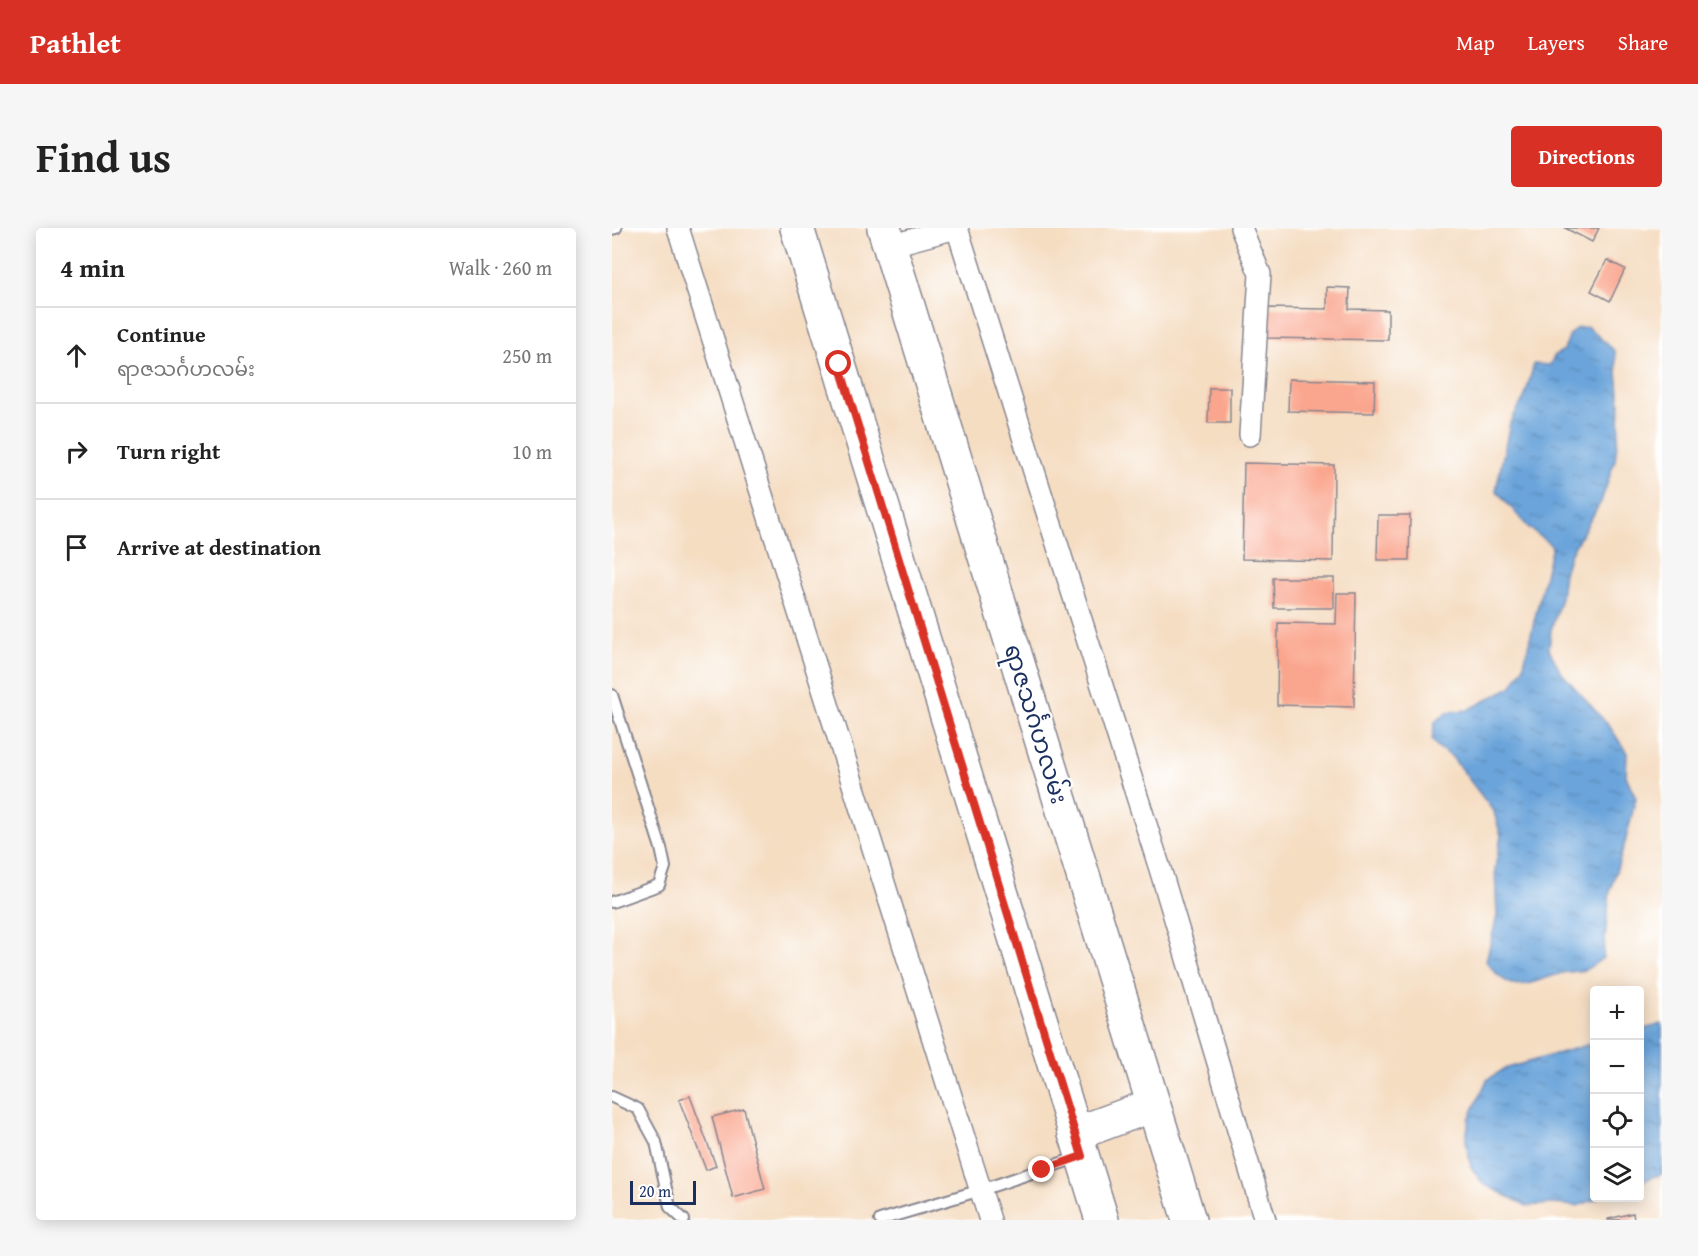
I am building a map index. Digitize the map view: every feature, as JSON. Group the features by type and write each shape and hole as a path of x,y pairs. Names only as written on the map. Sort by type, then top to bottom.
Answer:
{"main road":[{"path":"797,228 1102,1220"},
{"name":"ရာဇသင်္ဂဟလမ်း","path":"886,237 1189,1220"},
{"path":"1079,1145 1153,1105"}],"street":[{"path":"678,228 990,1220"},
{"path":"886,237 957,228 1161,872 1265,1220"},
{"path":"1241,228 1260,274 1250,435"}],"lane":[{"path":"612,695 665,867 659,885 612,902"},
{"path":"612,1097 638,1109 656,1143 670,1207 684,1220"},
{"path":"880,1220 981,1190 1079,1145"}],"water":[{"path":"1588,327 1615,351 1620,403 1619,428 1615,460 1601,502 1570,554 1564,573 1561,598 1551,630 1549,649 1560,671 1610,727 1627,753 1626,776 1636,798 1610,891 1603,958 1581,971 1562,973 1520,985 1504,980 1486,961 1497,916 1495,868 1501,836 1494,812 1452,757 1432,740 1435,722 1447,712 1468,710 1511,687 1523,668 1552,546 1528,527 1496,490 1510,423 1525,396 1534,364 1550,365 1555,355 1564,350 1570,334 1577,328"},
{"path":"1662,1024 1662,1174 1644,1181 1644,1040 1644,1029"},
{"path":"1590,1044 1590,1201 1577,1206 1552,1204 1527,1206 1483,1184 1471,1167 1466,1140 1469,1119 1487,1080 1504,1069"}],"building":[{"path":"1565,228 1599,228 1592,242"},
{"path":"1607,260 1625,269 1610,301 1591,291"},
{"path":"1327,287 1350,288 1349,309 1388,310 1388,340 1266,338 1267,308 1327,309"},
{"path":"1289,379 1375,381 1374,413 1288,411"},
{"path":"1209,388 1230,388 1230,423 1208,423"},
{"path":"1244,463 1334,465 1333,561 1242,559"},
{"path":"1378,515 1410,515 1409,560 1377,560"},
{"path":"1273,578 1334,578 1334,608 1274,608"},
{"path":"1337,593 1356,593 1354,707 1277,705 1278,623 1336,624"},
{"path":"690,1096 716,1166 706,1170 679,1100"},
{"path":"744,1109 765,1189 733,1198 712,1117"},
{"path":"1633,1213 1634,1220 1608,1220 1608,1219"}],"route":[{"path":"839,364 1082,1156 1042,1170"}]}
